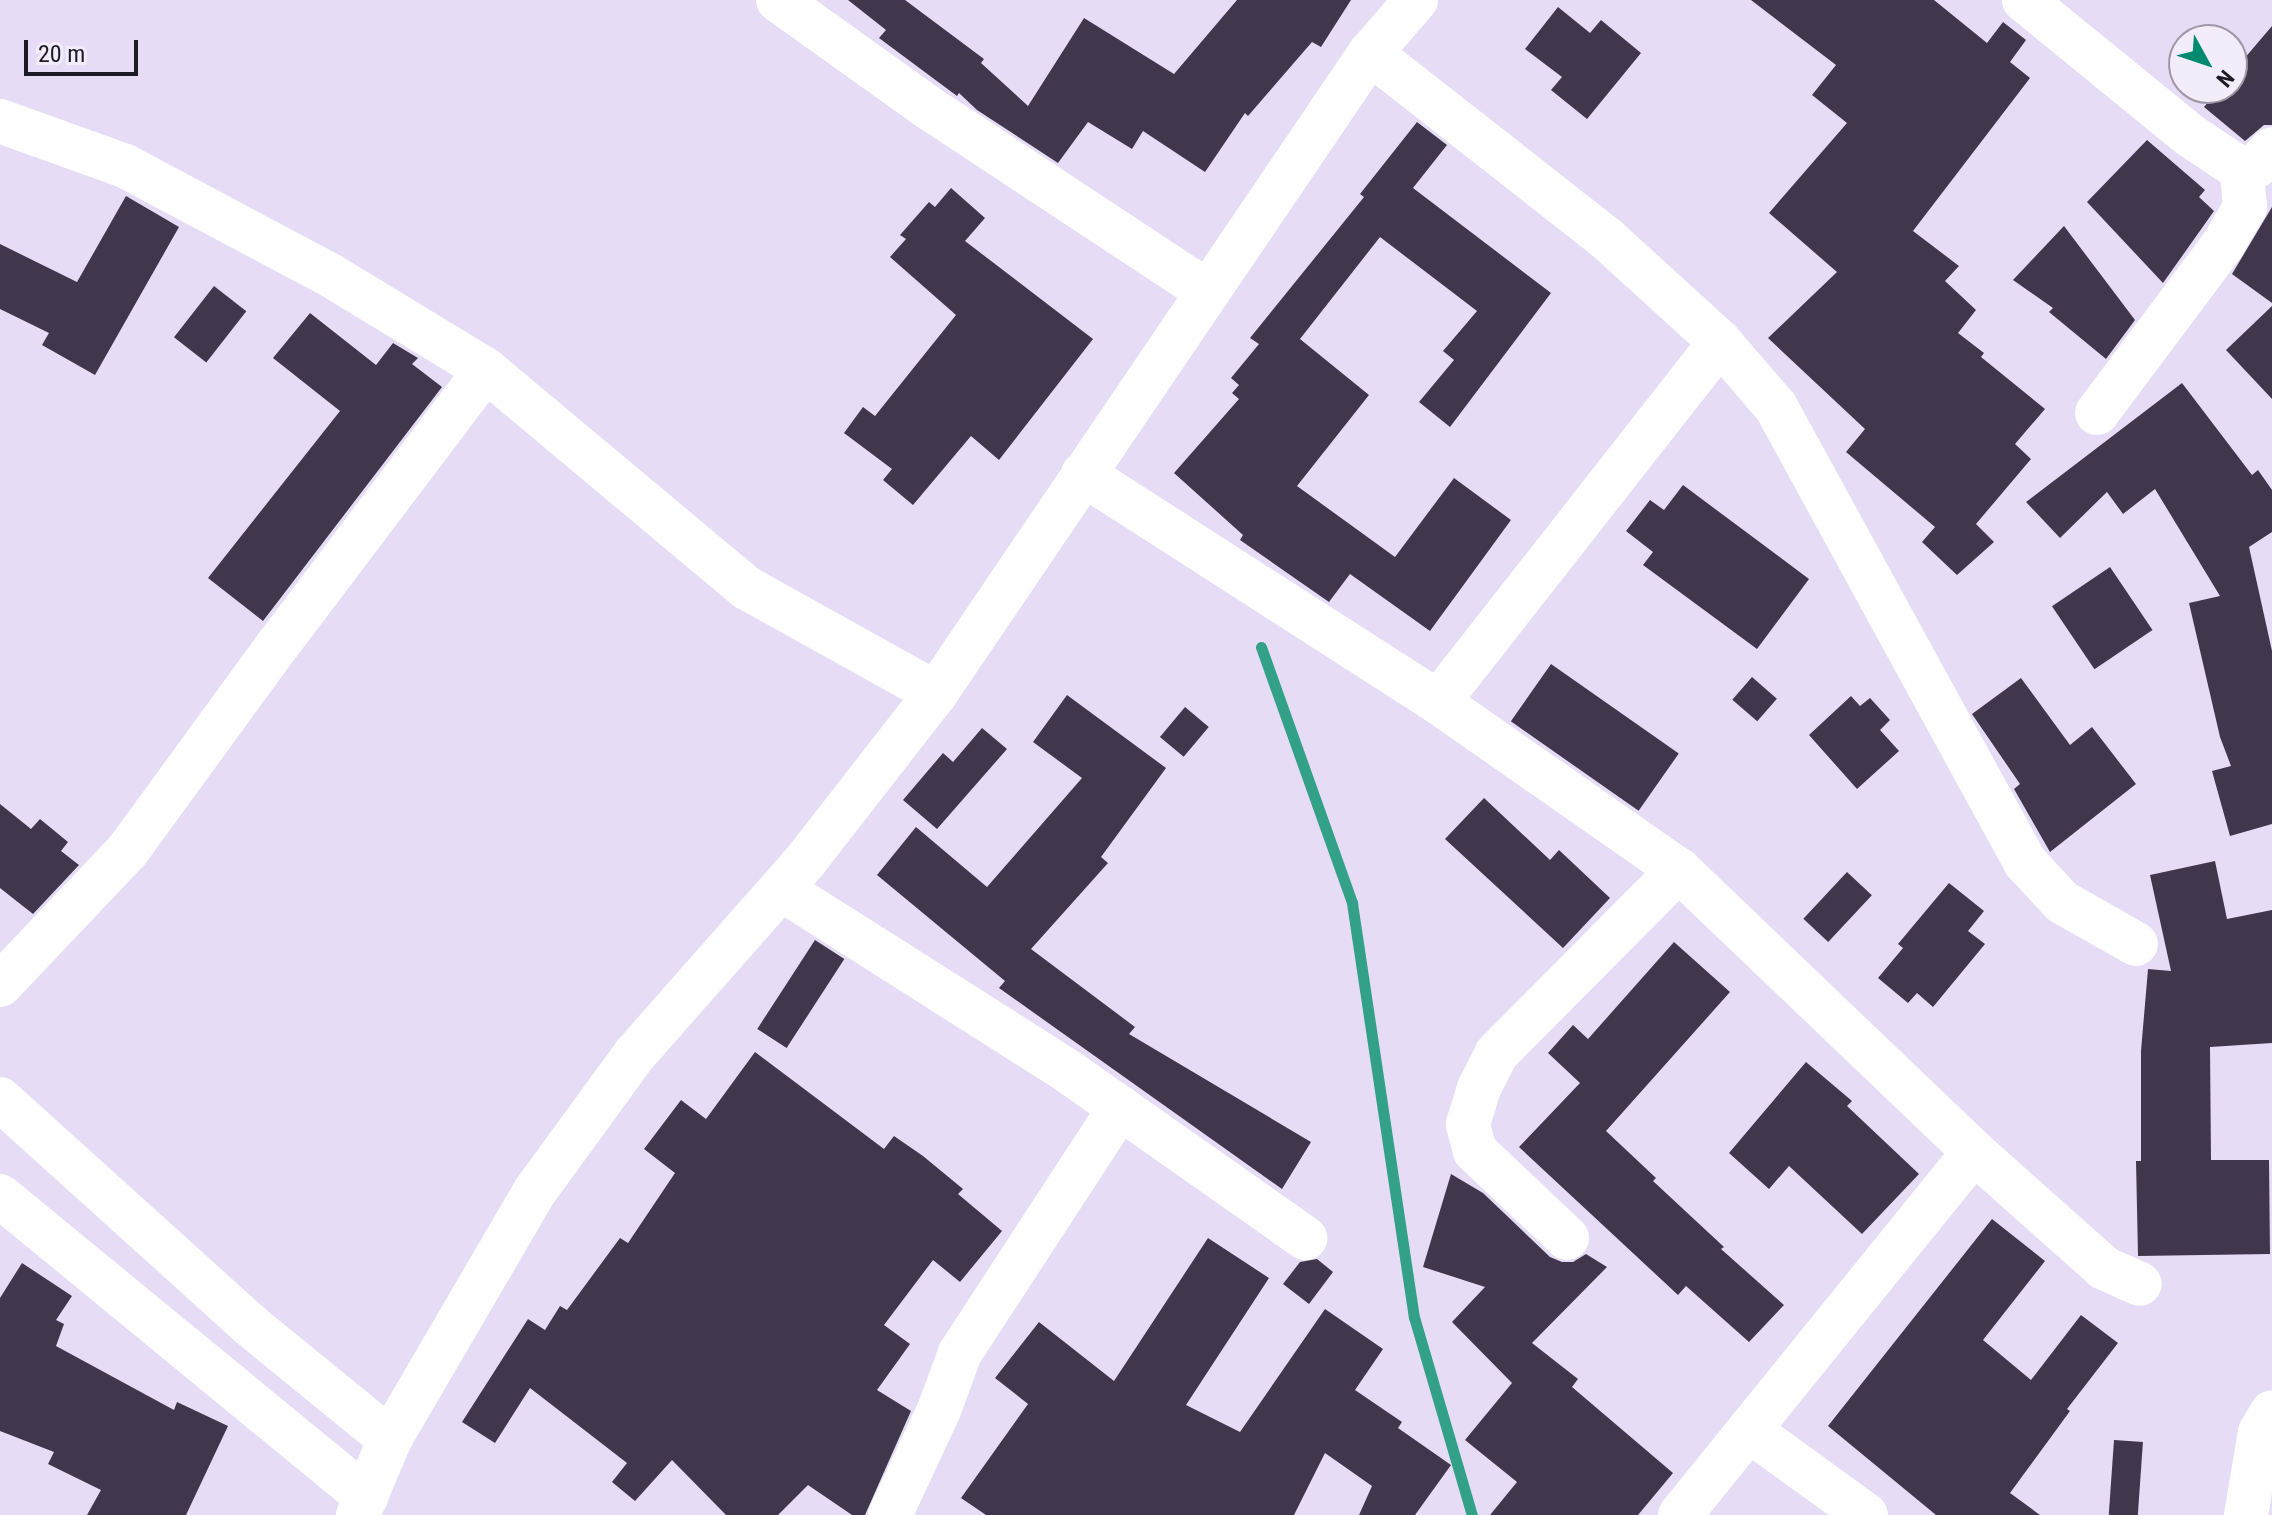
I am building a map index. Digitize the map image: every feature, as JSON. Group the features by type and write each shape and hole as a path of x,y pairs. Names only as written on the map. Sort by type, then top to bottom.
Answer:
{"street":[{"path":"778,0 1023,171 1207,291"},
{"path":"0,1196 362,1506 390,1439 535,1191 635,1054 781,889 936,693 1370,53 1416,0"},
{"path":"2024,0 2191,136 2257,160 2245,207 2224,243 2097,413"},
{"path":"1370,53 1607,239 1720,342 1776,407 2025,862 2062,902 2136,944"},
{"path":"0,121 125,166 330,275 486,370 747,588 936,693"},
{"path":"1438,702 1720,342"},
{"path":"0,985 128,850 277,646 486,370"},
{"path":"1083,474 1438,702 1679,870 1974,1152 2104,1268 2140,1284"},
{"path":"1567,1238 1475,1151 1468,1124 1479,1088 1496,1054 1679,870"},
{"path":"781,889 1120,1108 1305,1238"},
{"path":"0,1099 250,1325 390,1439"},
{"path":"890,1515 939,1410 960,1353 1120,1108"},
{"path":"1680,1515 1974,1152"},
{"path":"2246,1515 2260,1432 2272,1412"},
{"path":"1750,1431 1866,1515"}],"building":[{"path":"848,0 905,0 984,59 981,63 1028,106 1084,18 1174,74 1237,0 1351,0 1321,47 1312,42 1248,116 1245,113 1205,172 1143,131 1132,149 1088,122 1058,163 977,110 959,93 957,96 879,38 886,30"},
{"path":"1751,0 1934,0 1987,43 2003,22 2026,40 2010,62 2030,78 1913,231 1959,266 1945,281 1976,310 1958,333 1984,353 1981,357 2045,409 2015,444 2031,459 1976,524 1994,542 1957,575 1922,542 1935,527 1846,452 1865,429 1768,338 1837,272 1769,213 1847,123 1812,95 1836,65"},
{"path":"1558,7 1590,33 1601,20 1641,53 1587,119 1551,90 1562,77 1525,49"},
{"path":"2272,26 2272,125 2264,125 2245,141 2204,107 2207,104 2248,104 2248,54"},
{"path":"1417,122 1447,145 1413,188 1551,293 1450,427 1419,402 1454,360 1443,351 1477,311 1380,237 1300,339 1369,395 1297,486 1395,557 1454,478 1511,520 1430,631 1350,574 1329,602 1240,540 1243,535 1174,473 1239,399 1232,393 1239,385 1231,378 1259,344 1250,338 1364,197 1360,194"},
{"path":"2147,140 2205,190 2199,197 2214,211 2163,283 2087,202"},
{"path":"951,188 985,218 965,241 1093,339 999,460 971,436 913,505 883,480 892,469 844,433 863,407 875,416 956,315 890,257 906,239 900,235 929,202 935,207"},
{"path":"126,196 179,227 95,375 42,345 49,333 0,309 0,244 77,282"},
{"path":"2272,207 2272,303 2232,274"},
{"path":"2064,226 2135,320 2106,359 2049,312 2053,308 2013,280"},
{"path":"214,286 246,311 206,362 174,337"},
{"path":"2272,306 2272,399 2226,350"},
{"path":"310,313 376,365 393,343 418,358 412,364 442,387 263,621 208,578 340,411 273,358"},
{"path":"2182,383 2252,475 2258,470 2272,490 2272,532 2249,547 2272,651 2272,824 2230,836 2212,771 2231,766 2220,737 2189,603 2220,596 2155,489 2123,514 2107,492 2060,538 2026,502"},
{"path":"1683,485 1809,579 1757,649 1643,565 1653,552 1626,531 1650,500 1664,510"},
{"path":"2110,567 2152,630 2094,669 2052,606"},
{"path":"1551,664 1679,753 1639,811 1511,721"},
{"path":"1752,677 1777,699 1757,721 1732,700"},
{"path":"2021,678 2070,745 2092,727 2136,784 2050,852 2014,789 2020,784 1972,714"},
{"path":"1067,695 1166,768 1101,857 1108,863 1031,949 1135,1027 1129,1034 1311,1142 1282,1189 999,988 1005,981 877,875 916,827 987,887 1082,778 1033,742"},
{"path":"1851,696 1860,706 1870,698 1890,720 1880,730 1899,751 1857,789 1809,735"},
{"path":"1185,707 1209,727 1184,757 1160,737"},
{"path":"982,728 1007,749 937,829 903,800 943,753 953,762"},
{"path":"1484,798 1550,860 1559,850 1610,898 1563,948 1445,839"},
{"path":"0,804 31,829 40,819 68,842 61,851 79,865 33,914 0,888"},
{"path":"2215,861 2227,919 2272,910 2272,1043 2210,1047 2211,1160 2269,1160 2270,1254 2138,1256 2136,1161 2141,1161 2141,1051 2148,969 2171,971 2150,875"},
{"path":"1847,872 1872,895 1828,942 1803,919"},
{"path":"1949,883 1984,911 1968,931 1985,944 1933,1007 1917,993 1908,1003 1878,978 1903,948 1898,944"},
{"path":"815,940 844,959 787,1048 757,1029"},
{"path":"1674,942 1730,992 1606,1131 1656,1178 1653,1181 1724,1247 1721,1249 1784,1305 1749,1342 1686,1286 1678,1295 1519,1147 1580,1083 1548,1053 1573,1025 1588,1039"},
{"path":"755,1052 884,1149 894,1136 923,1156 963,1189 958,1194 1002,1231 960,1282 933,1260 884,1325 910,1344 877,1390 911,1411 865,1515 852,1515 808,1485 778,1515 726,1515 672,1460 635,1501 612,1482 627,1463 530,1388 495,1443 462,1422 528,1319 545,1330 560,1306 567,1310 620,1238 628,1243 675,1173 644,1149 681,1100 706,1119"},
{"path":"1806,1062 1852,1101 1847,1106 1919,1174 1862,1234 1789,1166 1769,1189 1729,1153"},
{"path":"1451,1174 1483,1193 1550,1257 1573,1262 1586,1254 1607,1267 1532,1343 1578,1379 1572,1387 1673,1473 1638,1515 1490,1515 1517,1482 1465,1440 1512,1383 1452,1322 1485,1287 1423,1267"},
{"path":"1992,1219 2045,1261 1983,1340 2031,1380 2081,1315 2118,1343 2067,1409 2070,1411 2010,1493 2040,1515 1936,1515 1828,1426"},
{"path":"1208,1238 1269,1278 1186,1405 1240,1432 1325,1309 1383,1349 1355,1390 1402,1422 1398,1428 1451,1465 1415,1515 1359,1515 1372,1486 1325,1453 1294,1515 986,1515 961,1498 1028,1404 995,1378 1039,1322 1114,1381"},
{"path":"1317,1259 1333,1272 1309,1304 1283,1284 1300,1262"},
{"path":"22,1263 72,1296 56,1320 64,1324 56,1346 174,1410 177,1402 228,1426 186,1515 87,1515 101,1490 48,1464 54,1452 0,1431 0,1298"},
{"path":"2114,1440 2143,1442 2138,1515 2109,1515"}],"waterway":[{"path":"1261,647 1352,903 1414,1317 1472,1515"}]}
